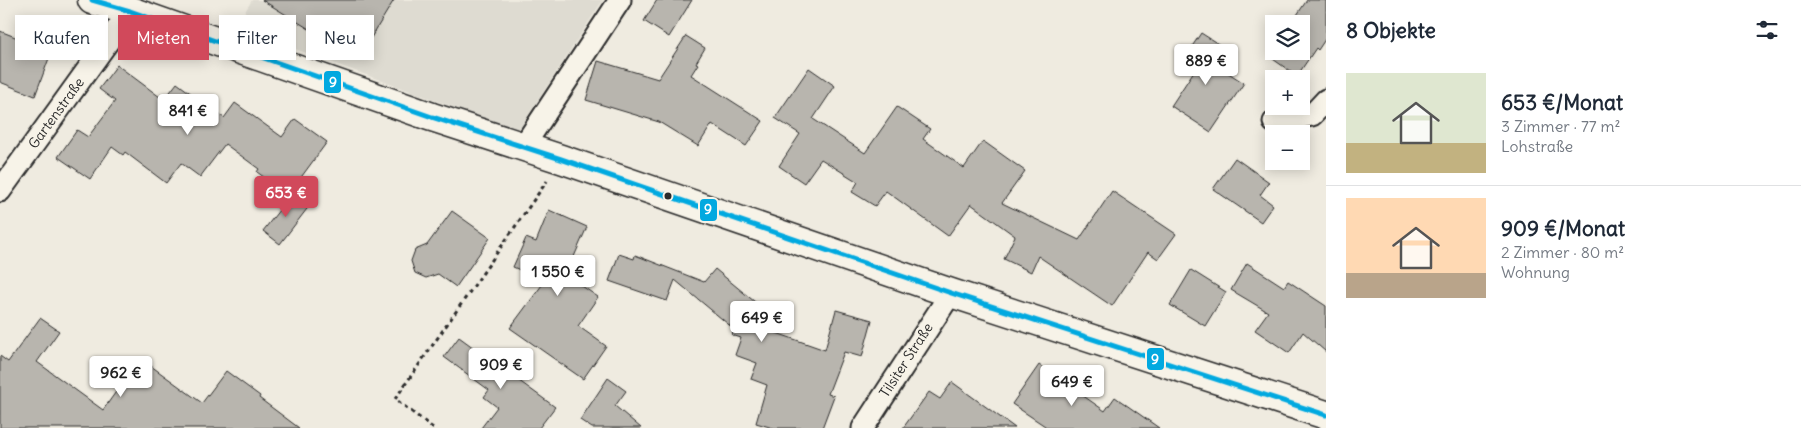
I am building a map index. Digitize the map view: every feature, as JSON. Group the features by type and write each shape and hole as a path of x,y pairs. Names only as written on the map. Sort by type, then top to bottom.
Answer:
{"main road":[{"path":"92,0 130,11 424,114 562,159 951,293 1326,415"}],"street":[{"path":"523,147 620,0"},
{"name":"Gartenstraße","path":"0,191 130,11"},
{"path":"1274,122 1312,114 1326,100"},
{"name":"Tilsiter Straße","path":"863,428 951,293"}],"path":[{"path":"433,428 395,399 562,159"}],"shaded area":[{"path":"252,0 603,0 518,131 325,60 374,60 374,15 306,15 306,53 296,49 296,15 243,15"}],"building":[{"path":"262,0 394,0 374,33 374,15 306,15 306,27 296,21 296,15 286,15"},
{"path":"657,0 692,0 669,37 644,21"},
{"path":"1307,0 1326,0 1326,38 1318,50 1316,48 1310,57 1310,15 1297,15"},
{"path":"0,31 15,37 15,60 48,60 35,96 0,82"},
{"path":"1201,33 1223,47 1213,63 1244,83 1211,132 1171,106 1196,68 1183,60"},
{"path":"686,36 705,48 691,75 763,121 746,146 712,124 698,146 659,122 586,100 598,61 658,79"},
{"path":"1274,60 1308,60 1301,70 1288,70"},
{"path":"117,65 164,100 177,83 224,118 235,103 282,137 295,119 327,142 288,195 257,172 259,169 225,144 200,177 181,163 166,183 125,152 123,155 112,147 90,179 58,157 77,130 88,137 115,101 99,89"},
{"path":"809,68 835,86 813,119 865,153 897,107 930,129 923,139 964,168 983,141 1025,171 1002,203 1079,240 1112,191 1176,234 1158,259 1148,252 1112,306 1038,256 1031,272 1004,259 1015,236 971,204 948,236 886,191 875,206 852,192 858,182 821,159 804,183 779,166 800,134 775,118"},
{"path":"1235,158 1269,182 1260,195 1273,205 1261,222 1213,189"},
{"path":"293,192 310,205 280,244 263,231"},
{"path":"549,210 587,227 566,275 598,297 578,326 606,346 583,379 510,328 545,281 513,267 526,238 536,242"},
{"path":"452,211 490,238 456,287 438,274 426,278 415,273 411,261 415,250 427,245"},
{"path":"619,254 634,259 635,255 704,282 715,269 772,316 768,330 825,350 836,310 872,320 862,357 844,352 828,394 834,396 822,428 773,428 756,423 767,385 751,379 757,363 735,355 741,338 732,335 734,329 675,280 667,301 609,281"},
{"path":"1247,263 1284,287 1288,281 1326,306 1326,352 1303,332 1289,353 1255,330 1268,312 1231,290"},
{"path":"1191,270 1226,292 1205,326 1170,305"},
{"path":"40,318 59,331 37,362 103,410 140,358 202,403 226,371 299,428 0,428 0,356 8,362"},
{"path":"459,337 555,407 539,428 481,428 497,407 484,397 489,390 444,357"},
{"path":"1039,365 1105,411 1115,397 1159,428 1048,428 1012,404"},
{"path":"608,378 626,391 615,406 641,428 592,428 580,420"},
{"path":"952,382 1015,428 903,428 929,392 940,399"}],"transit line":[{"name":"9","path":"92,0 130,11 432,117 561,159 951,293 1326,415"}]}
